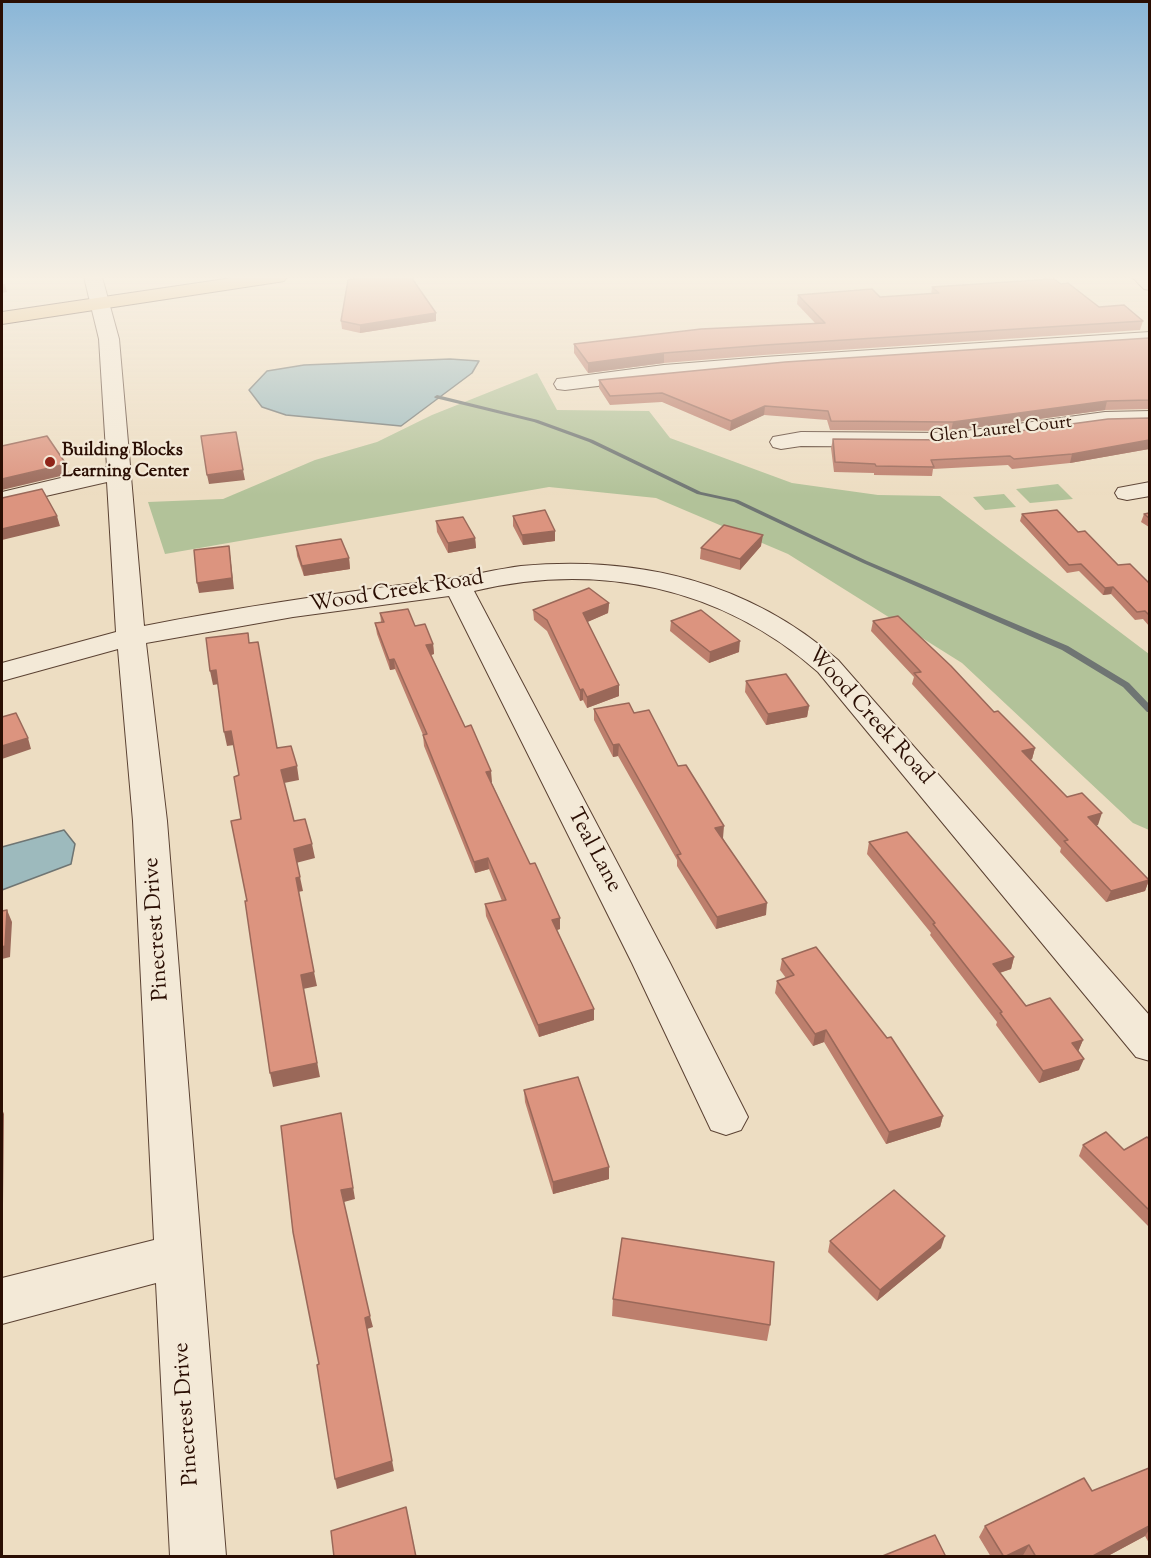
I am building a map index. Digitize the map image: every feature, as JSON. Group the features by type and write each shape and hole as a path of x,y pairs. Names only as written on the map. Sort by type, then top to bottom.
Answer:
{"street":[{"name":"Pinecrest Drive","path":"110,350 131,637 150,821 198,1557"},
{"path":"565,384 664,371 969,350"},
{"name":"Glen Laurel Court","path":"780,442 801,439 951,440 1105,419 1149,418"},
{"path":"2,499 118,472"},
{"name":"Wood Creek Road","path":"2,672 131,637 410,591 458,586 508,576 550,572 627,575 668,582 710,594 749,610 782,628 808,647 828,666 1149,1045"},
{"name":"Teal Lane","path":"458,586 651,963 726,1117"},
{"path":"2,1301 179,1255"}],"green space":[{"path":"537,373 557,410 649,411 670,438 792,483 878,495 940,496 1149,654 1149,830 1133,823 962,663 788,554 656,498 549,487 165,554 148,502 223,499 315,460 377,442 432,415"},
{"path":"1058,484 1073,499 1030,503 1016,489"},
{"path":"1004,494 1016,507 985,510 973,497"}],"water":[{"path":"450,359 479,361 472,373 401,426 286,415 262,407 249,390 267,371 304,365"},
{"path":"64,830 75,844 71,864 2,890 2,847"}],"building":[{"path":"578,350 706,350 664,353 588,363"},
{"path":"971,350 1149,350 1149,400 1107,401 953,422 831,421 828,411 765,406 731,421 662,393 610,396 599,380 785,362"},
{"path":"1149,418 1149,440 1072,454 1014,459 1010,456 931,460 934,467 876,466 875,464 835,462 833,439 953,440 1108,419"},
{"path":"236,432 243,470 207,475 201,436"},
{"path":"47,436 66,464 2,479 2,446"},
{"path":"42,489 57,516 2,529 2,498"},
{"path":"545,510 555,531 522,535 513,516"},
{"path":"1057,510 1078,532 1085,531 1118,565 1130,564 1149,583 1149,615 1145,611 1137,612 1113,587 1105,588 1081,564 1069,565 1022,514"},
{"path":"463,517 475,538 448,543 436,521"},
{"path":"724,525 763,535 740,559 701,548"},
{"path":"341,539 349,558 302,566 296,546"},
{"path":"229,546 232,578 197,583 194,550"},
{"path":"589,588 609,603 583,613 619,685 587,697 583,689 580,690 547,620 533,610"},
{"path":"408,609 415,626 425,624 433,644 426,645 465,727 471,725 491,771 486,772 530,864 535,863 560,918 552,920 594,1009 538,1025 485,904 506,900 488,858 474,862 423,735 427,734 394,659 389,660 375,623 384,622 380,613"},
{"path":"701,610 740,641 710,652 671,621"},
{"path":"898,616 951,666 994,712 998,711 1035,748 1022,751 1067,797 1082,793 1102,813 1088,817 1149,880 1111,891 1064,841 1068,840 914,673 921,672 873,621"},
{"path":"248,633 249,643 258,642 277,748 291,746 297,766 281,770 294,821 305,819 312,844 294,849 300,877 296,878 314,972 301,975 317,1063 270,1073 245,901 247,901 231,821 241,819 234,777 239,775 231,731 224,732 216,670 210,671 206,638"},
{"path":"786,674 809,706 768,714 746,681"},
{"path":"629,703 634,713 649,710 678,766 686,765 724,826 715,828 767,903 717,917 677,855 681,854 619,744 613,745 594,709"},
{"path":"16,713 28,738 2,746 2,717"},
{"path":"907,832 1014,957 993,964 1026,1006 1050,998 1083,1040 1072,1043 1084,1059 1043,1071 1000,1013 1002,1012 933,924 935,923 869,842"},
{"path":"7,910 5,946 2,947 2,911"},
{"path":"816,947 887,1038 891,1037 943,1116 889,1132 826,1030 815,1034 777,981 794,975 782,959"},
{"path":"578,1077 609,1167 553,1182 524,1090"},
{"path":"341,1113 353,1188 341,1190 370,1316 365,1318 392,1461 335,1479 317,1365 319,1364 293,1232 281,1126"},
{"path":"1106,1132 1124,1150 1147,1137 1149,1139 1149,1210 1083,1145"},
{"path":"894,1190 945,1236 880,1290 830,1241"},
{"path":"622,1238 774,1262 770,1325 613,1299"},
{"path":"1149,1468 1149,1526 1091,1557 1036,1557 1029,1545 1004,1557 985,1526 1084,1478 1092,1491"},
{"path":"406,1507 416,1557 334,1557 331,1531"},
{"path":"935,1535 946,1557 880,1557"}],"waterway":[{"path":"437,397 536,421 591,441 699,493 736,501 865,562 1065,648 1126,685 1150,710"}],"place":[{"name":"Building Blocks Learning Center","path":"50,462"}]}
